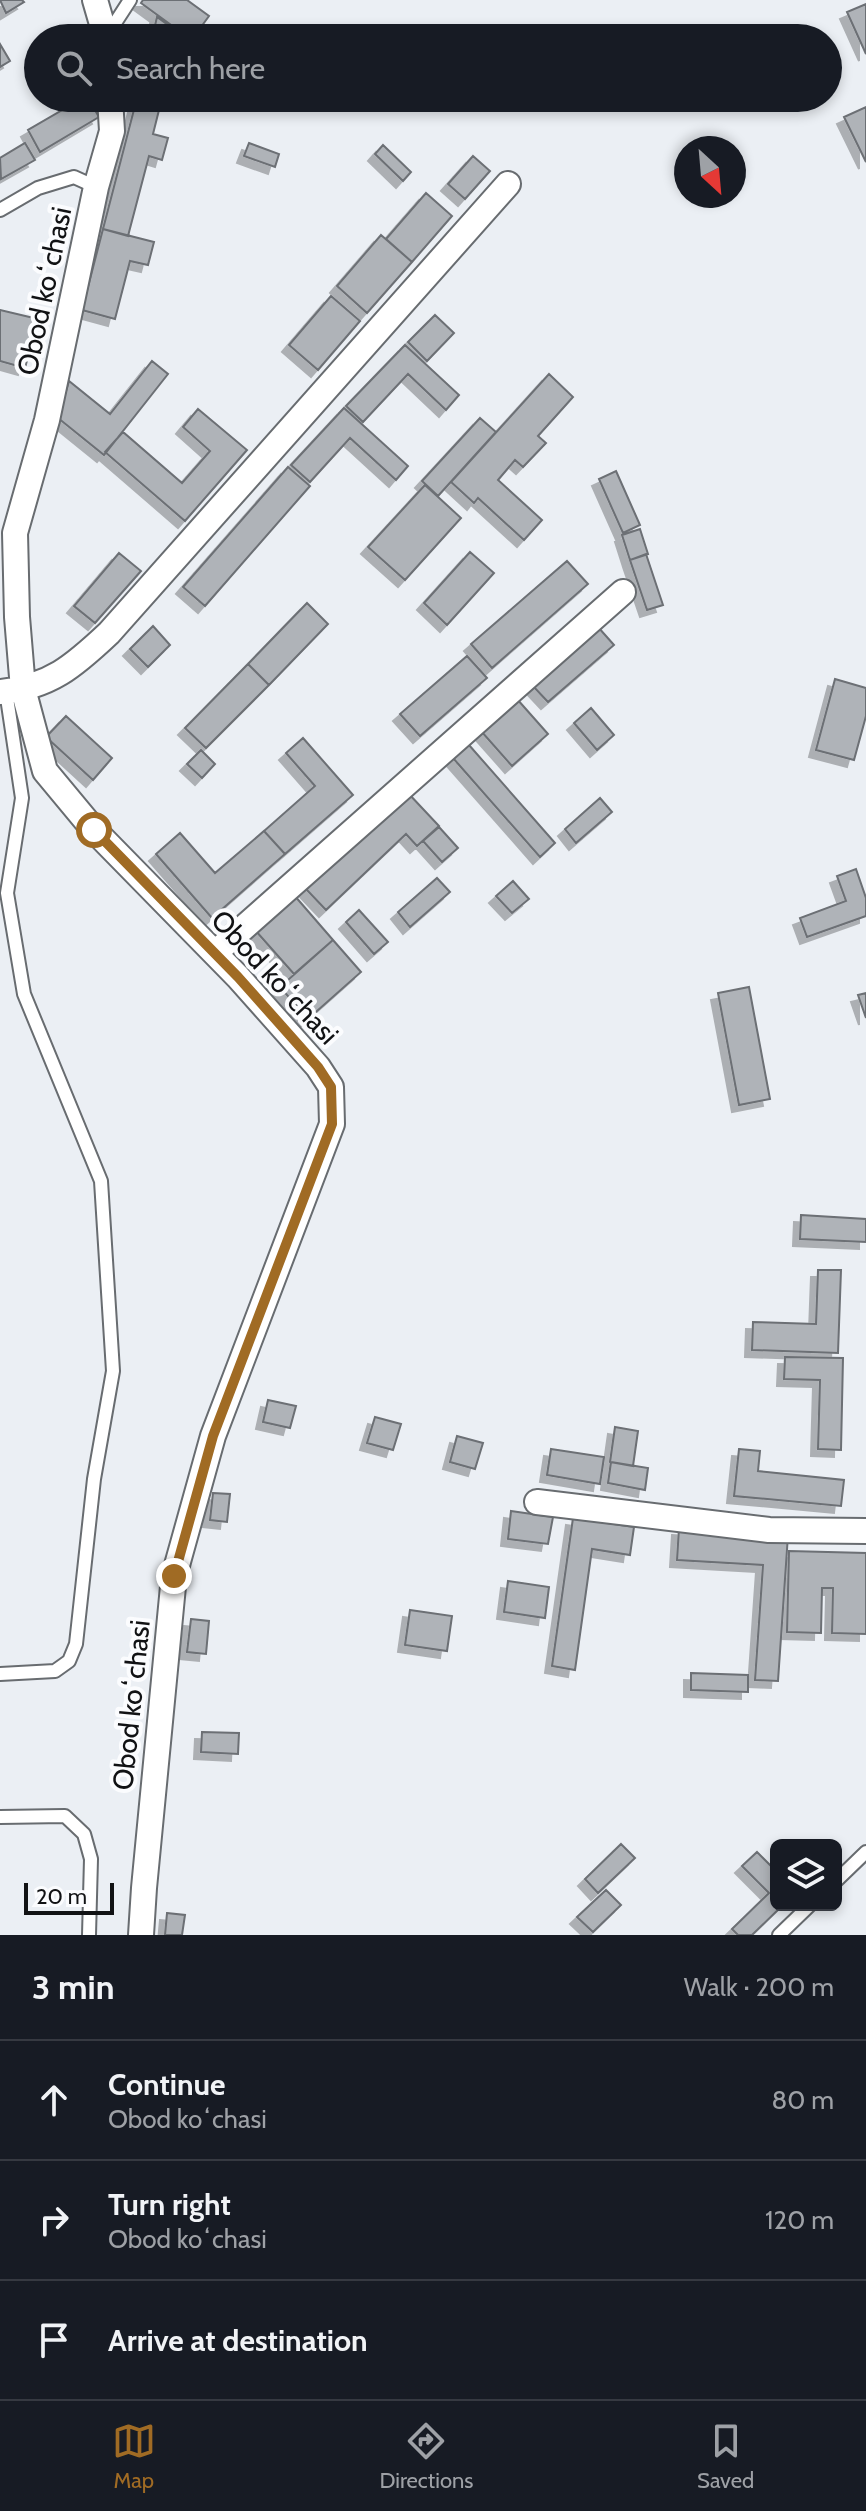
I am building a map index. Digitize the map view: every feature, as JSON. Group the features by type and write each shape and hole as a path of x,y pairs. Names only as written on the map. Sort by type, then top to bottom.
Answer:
{"street":[{"path":"95,0 102,24"},
{"name":"Obod koʻchasi","path":"111,112 112,131 96,187 47,420 8,532 17,617 10,691 45,771 94,830 215,953 318,1067 331,1087 332,1124 213,1436 174,1576 141,1935"},
{"path":"10,691 59,676 109,633 508,184"},
{"path":"215,953 623,592"},
{"path":"537,1502 769,1530 866,1531"}],"lane":[{"path":"115,24 130,0"},
{"path":"0,210 38,188 74,177 96,187"},
{"path":"0,1674 55,1671 69,1661 76,1644 94,1479 113,1371 101,1181 24,994 4,893 22,798 10,691"},
{"path":"0,1817 65,1816 84,1834 91,1859 89,1935"},
{"path":"842,1875 866,1852"},
{"path":"779,1935 804,1911"}],"building":[{"path":"0,0 22,0 24,2 6,13"},
{"path":"143,0 187,0 209,16 203,24 170,24 141,3"},
{"path":"866,4 866,54 847,12"},
{"path":"0,44 10,61 0,67"},
{"path":"866,107 866,162 844,117"},
{"path":"59,112 96,112 99,117 40,152 28,130"},
{"path":"133,112 158,112 153,134 168,138 162,160 149,156 128,236 103,229"},
{"path":"25,143 35,160 1,179 0,158"},
{"path":"249,143 279,154 275,167 244,156"},
{"path":"383,145 411,172 403,181 375,154"},
{"path":"473,156 490,171 465,199 448,184"},
{"path":"426,193 452,216 412,262 386,239"},
{"path":"103,229 154,242 148,265 130,261 115,319 82,310"},
{"path":"381,235 412,262 367,313 337,286"},
{"path":"331,296 360,321 318,370 289,345"},
{"path":"0,310 38,319 25,368 0,361"},
{"path":"435,315 454,333 427,361 408,342"},
{"path":"405,345 459,395 446,410 408,374 363,422 346,406"},
{"path":"152,361 168,374 104,455 58,418 69,381 110,414"},
{"path":"549,374 573,397 538,436 546,443 523,467 515,460 498,480 542,520 524,540 478,498 474,503 451,482"},
{"path":"344,408 408,466 396,480 350,438 310,482 291,465"},
{"path":"198,409 247,450 185,521 105,452 123,432 182,483 210,451 183,427"},
{"path":"480,418 496,432 438,496 422,481"},
{"path":"288,467 310,486 205,606 183,587"},
{"path":"616,471 640,525 623,533 599,479"},
{"path":"425,485 461,518 405,580 368,547"},
{"path":"640,529 648,554 630,560 622,535"},
{"path":"470,552 494,573 447,625 424,603"},
{"path":"119,553 141,571 95,623 74,606"},
{"path":"646,554 663,605 647,610 630,560"},
{"path":"567,561 588,584 492,668 471,644"},
{"path":"307,603 328,624 269,685 248,664"},
{"path":"153,626 170,645 148,667 130,649"},
{"path":"598,627 614,645 548,702 532,685"},
{"path":"467,656 487,678 420,736 400,714"},
{"path":"248,664 269,685 206,748 185,728"},
{"path":"835,679 866,688 866,716 854,760 816,750"},
{"path":"517,699 548,734 512,766 481,731"},
{"path":"591,708 614,735 597,750 574,723"},
{"path":"66,716 112,758 93,780 46,737"},
{"path":"303,738 353,795 285,854 264,831 315,786 286,753"},
{"path":"469,745 555,843 540,857 453,758"},
{"path":"201,750 215,764 202,778 187,764"},
{"path":"408,793 439,826 417,846 406,834 326,910 306,889"},
{"path":"600,798 612,812 576,843 565,829"},
{"path":"439,827 458,848 442,862 423,841"},
{"path":"264,831 285,854 212,918 156,854 180,833 215,873"},
{"path":"856,869 866,898 866,916 807,937 800,918 846,901 837,876"},
{"path":"437,878 450,892 410,927 398,912"},
{"path":"513,881 529,899 512,913 496,896"},
{"path":"294,895 333,940 294,974 255,930"},
{"path":"359,910 388,942 374,954 346,922"},
{"path":"333,940 361,972 308,1019 280,987"},
{"path":"749,987 770,1099 739,1105 718,993"},
{"path":"866,993 866,1018 858,995"},
{"path":"801,1215 866,1219 866,1242 800,1239"},
{"path":"818,1270 841,1270 838,1353 752,1350 753,1322 816,1324"},
{"path":"785,1357 843,1358 841,1450 818,1449 820,1380 784,1379"},
{"path":"268,1400 296,1406 290,1428 263,1422"},
{"path":"375,1417 401,1424 393,1450 367,1443"},
{"path":"615,1427 638,1431 633,1466 610,1462"},
{"path":"457,1436 483,1443 475,1469 450,1462"},
{"path":"551,1449 604,1457 600,1484 547,1475"},
{"path":"739,1449 760,1451 758,1471 844,1480 841,1506 734,1496"},
{"path":"611,1462 648,1468 645,1490 608,1483"},
{"path":"213,1493 230,1494 227,1522 210,1520"},
{"path":"511,1511 553,1517 548,1544 508,1539"},
{"path":"573,1518 634,1527 630,1555 592,1549 575,1670 552,1666"},
{"path":"679,1528 788,1535 778,1681 755,1680 763,1565 677,1560"},
{"path":"789,1551 866,1553 866,1634 832,1633 833,1588 822,1588 821,1633 787,1632"},
{"path":"508,1581 549,1587 545,1618 504,1612"},
{"path":"410,1610 452,1616 447,1651 405,1645"},
{"path":"191,1619 209,1621 206,1654 187,1652"},
{"path":"691,1673 748,1675 748,1692 691,1690"},
{"path":"202,1732 239,1733 238,1754 201,1752"},
{"path":"621,1844 635,1858 598,1893 585,1879"},
{"path":"757,1852 770,1865 770,1911 777,1911 752,1935 738,1935 732,1929 769,1893 742,1866"},
{"path":"606,1890 621,1905 593,1932 577,1917"},
{"path":"167,1913 185,1915 182,1935 165,1935"}],"route":[{"path":"94,830 238,977 318,1067 331,1087 332,1124 213,1436 174,1576"}]}
